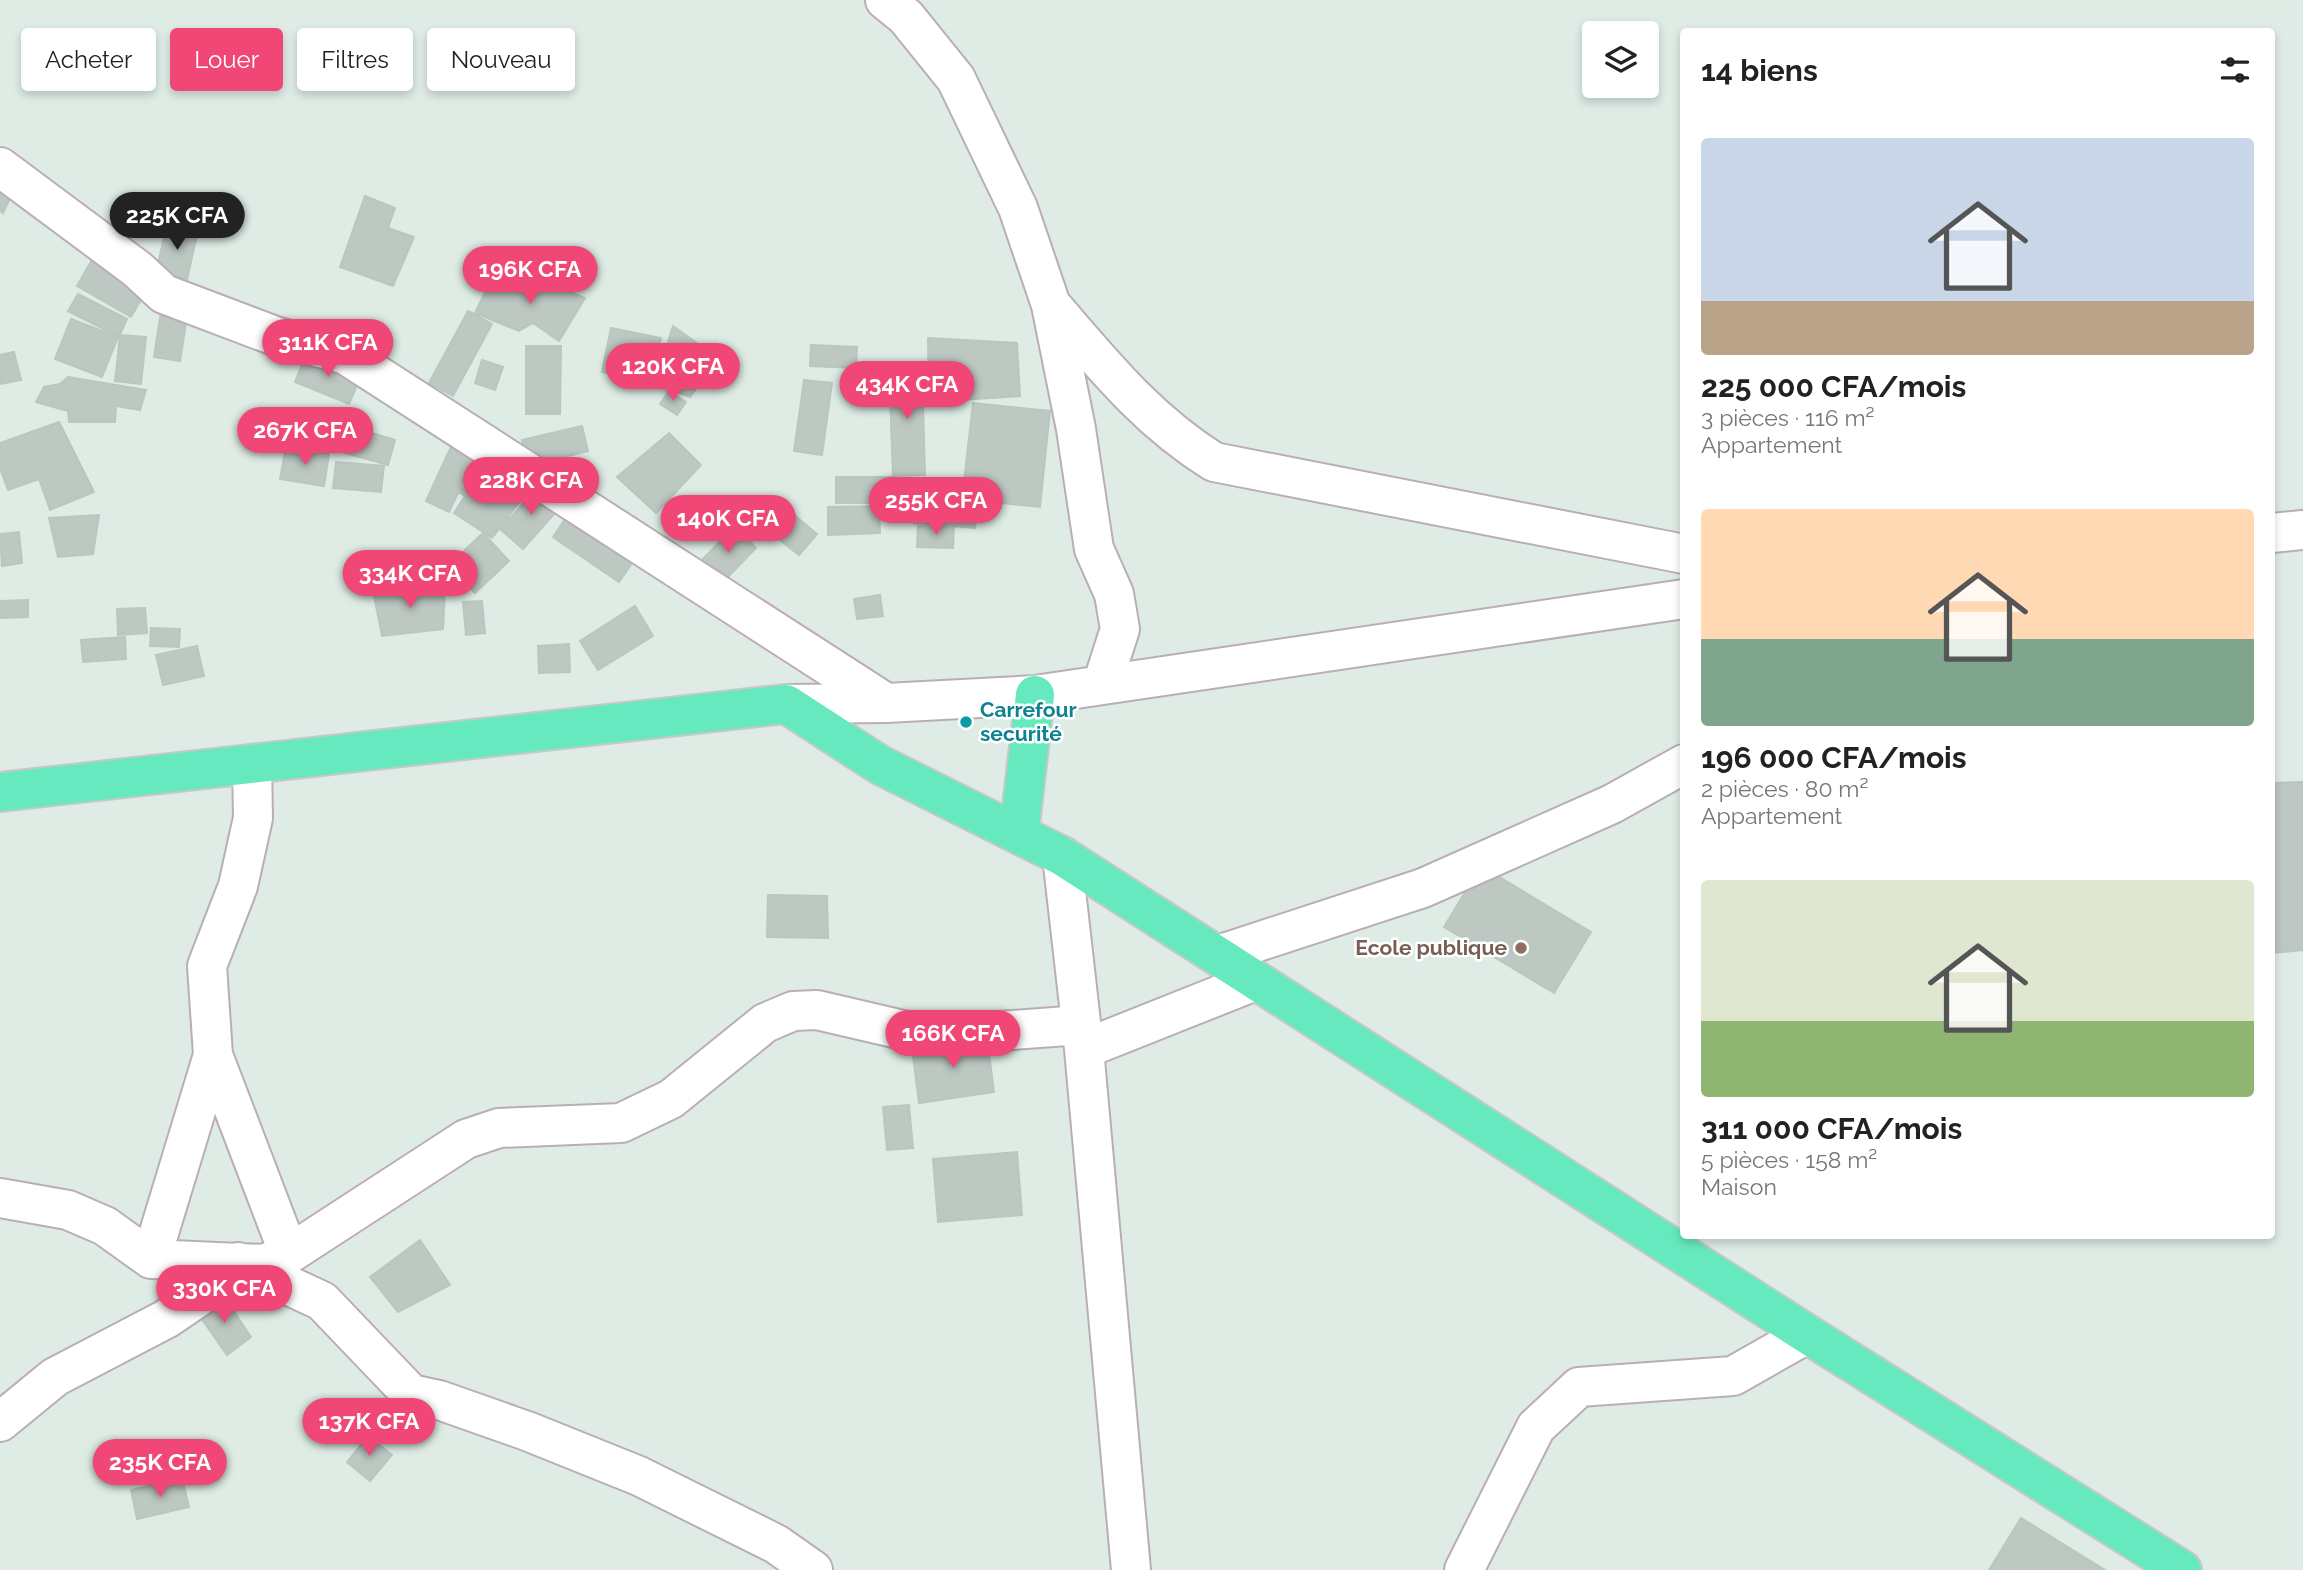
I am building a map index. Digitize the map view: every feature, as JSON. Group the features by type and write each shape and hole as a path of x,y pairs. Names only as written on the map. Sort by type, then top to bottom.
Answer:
{"main road":[{"path":"1019,833 1035,695"},
{"path":"0,792 786,704 880,765 1062,856 1807,1334 2182,1570"}],"street":[{"path":"885,0 906,17 956,79 1018,208 1051,305 1076,429 1094,549 1114,594 1120,629 1102,685"},
{"path":"0,167 136,269 164,294 275,336 346,355 886,703"},
{"path":"1051,305 1137,403 1176,438 1214,462 1680,553"},
{"path":"2275,533 2303,530"},
{"path":"786,704 886,703 1035,695 1680,600"},
{"path":"252,764 253,818 237,886 207,966 213,1055 289,1254"},
{"path":"1218,955 1423,888 1612,804 1680,766"},
{"path":"1062,856 1082,1037 1131,1570"},
{"path":"0,1198 68,1210 105,1226 151,1259 264,1264 289,1254 466,1139 499,1128 621,1124 644,1114 671,1099 765,1023 793,1011 817,1010 907,1031 1082,1037 1255,981"},
{"path":"151,1259 213,1055"},
{"path":"0,1422 55,1377 166,1319 197,1298 239,1262"},
{"path":"239,1262 322,1301 411,1394 439,1400 527,1431 639,1476 776,1544 813,1570"},
{"path":"1464,1570 1536,1427 1579,1387 1733,1376 1807,1334"}],"building":[{"path":"0,186 13,192 3,213 0,211"},
{"path":"365,196 395,208 388,228 414,237 393,286 340,267"},
{"path":"168,220 199,226 186,284 155,277"},
{"path":"93,258 147,289 131,317 77,286"},
{"path":"494,274 531,291 540,279 585,298 559,341 533,323 519,331 475,313"},
{"path":"78,294 127,319 119,337 68,311"},
{"path":"162,305 188,310 180,361 154,357"},
{"path":"468,311 492,324 453,396 429,383"},
{"path":"71,319 118,337 102,377 55,359"},
{"path":"673,326 718,358 690,397 655,384"},
{"path":"611,328 661,338 648,382 602,372"},
{"path":"120,335 146,337 141,384 115,381"},
{"path":"928,338 1017,343 1020,396 929,402"},
{"path":"811,345 857,347 856,368 810,366"},
{"path":"526,346 561,346 560,414 526,414"},
{"path":"14,352 21,380 0,384 0,355"},
{"path":"306,355 361,376 349,404 295,382"},
{"path":"482,360 503,367 495,390 475,383"},
{"path":"922,366 925,475 893,476 889,367"},
{"path":"68,377 146,390 140,410 116,406 115,422 69,422 68,411 36,402 44,387 60,384"},
{"path":"804,380 832,383 822,455 794,451"},
{"path":"669,391 686,402 677,415 660,404"},
{"path":"973,403 1050,411 1040,507 962,499"},
{"path":"59,422 94,492 50,510 39,479 8,490 0,468 0,443"},
{"path":"349,426 395,440 388,465 342,452"},
{"path":"582,426 588,451 528,466 522,440"},
{"path":"669,433 701,465 656,513 617,477"},
{"path":"455,438 479,449 449,512 426,501"},
{"path":"286,447 329,454 324,486 280,479"},
{"path":"486,450 533,484 492,538 454,513 465,496 460,493"},
{"path":"336,462 384,466 381,492 333,488"},
{"path":"836,477 902,477 902,503 836,503"},
{"path":"540,485 562,505 523,549 500,529"},
{"path":"916,499 978,504 975,528 914,523"},
{"path":"879,506 880,533 828,535 828,507"},
{"path":"570,512 636,557 619,582 553,537"},
{"path":"793,514 817,534 799,555 775,536"},
{"path":"99,515 93,554 58,557 49,518"},
{"path":"735,526 756,548 721,584 699,563"},
{"path":"918,526 954,527 953,548 917,547"},
{"path":"19,532 22,563 2,566 0,534"},
{"path":"483,533 509,561 475,593 449,565"},
{"path":"445,588 443,629 382,636 373,591"},
{"path":"880,595 883,616 857,619 854,599"},
{"path":"28,600 28,617 1,618 0,601"},
{"path":"482,601 485,633 466,635 463,602"},
{"path":"635,606 653,636 598,670 580,641"},
{"path":"145,608 147,633 118,635 117,609"},
{"path":"151,628 180,629 179,647 150,646"},
{"path":"125,637 126,659 83,662 81,640"},
{"path":"569,644 570,672 539,673 538,646"},
{"path":"197,646 204,676 163,685 156,655"},
{"path":"2303,782 2303,950 2275,953 2275,783"},
{"path":"1481,866 1591,932 1554,993 1444,927"},
{"path":"768,895 827,896 828,938 767,937"},
{"path":"987,1038 994,1092 919,1103 912,1048"},
{"path":"909,1105 913,1148 887,1150 883,1107"},
{"path":"1017,1152 1022,1215 938,1222 933,1159"},
{"path":"420,1240 450,1285 398,1312 370,1277"},
{"path":"223,1295 251,1337 227,1355 197,1312"},
{"path":"368,1436 392,1455 370,1481 347,1462"},
{"path":"182,1478 189,1507 137,1519 131,1490"},
{"path":"2021,1518 2105,1570 1989,1570"}],"place":[{"name":"Carrefour securité","path":"966,722"},
{"name":"Ecole publique","path":"1521,948"}]}
